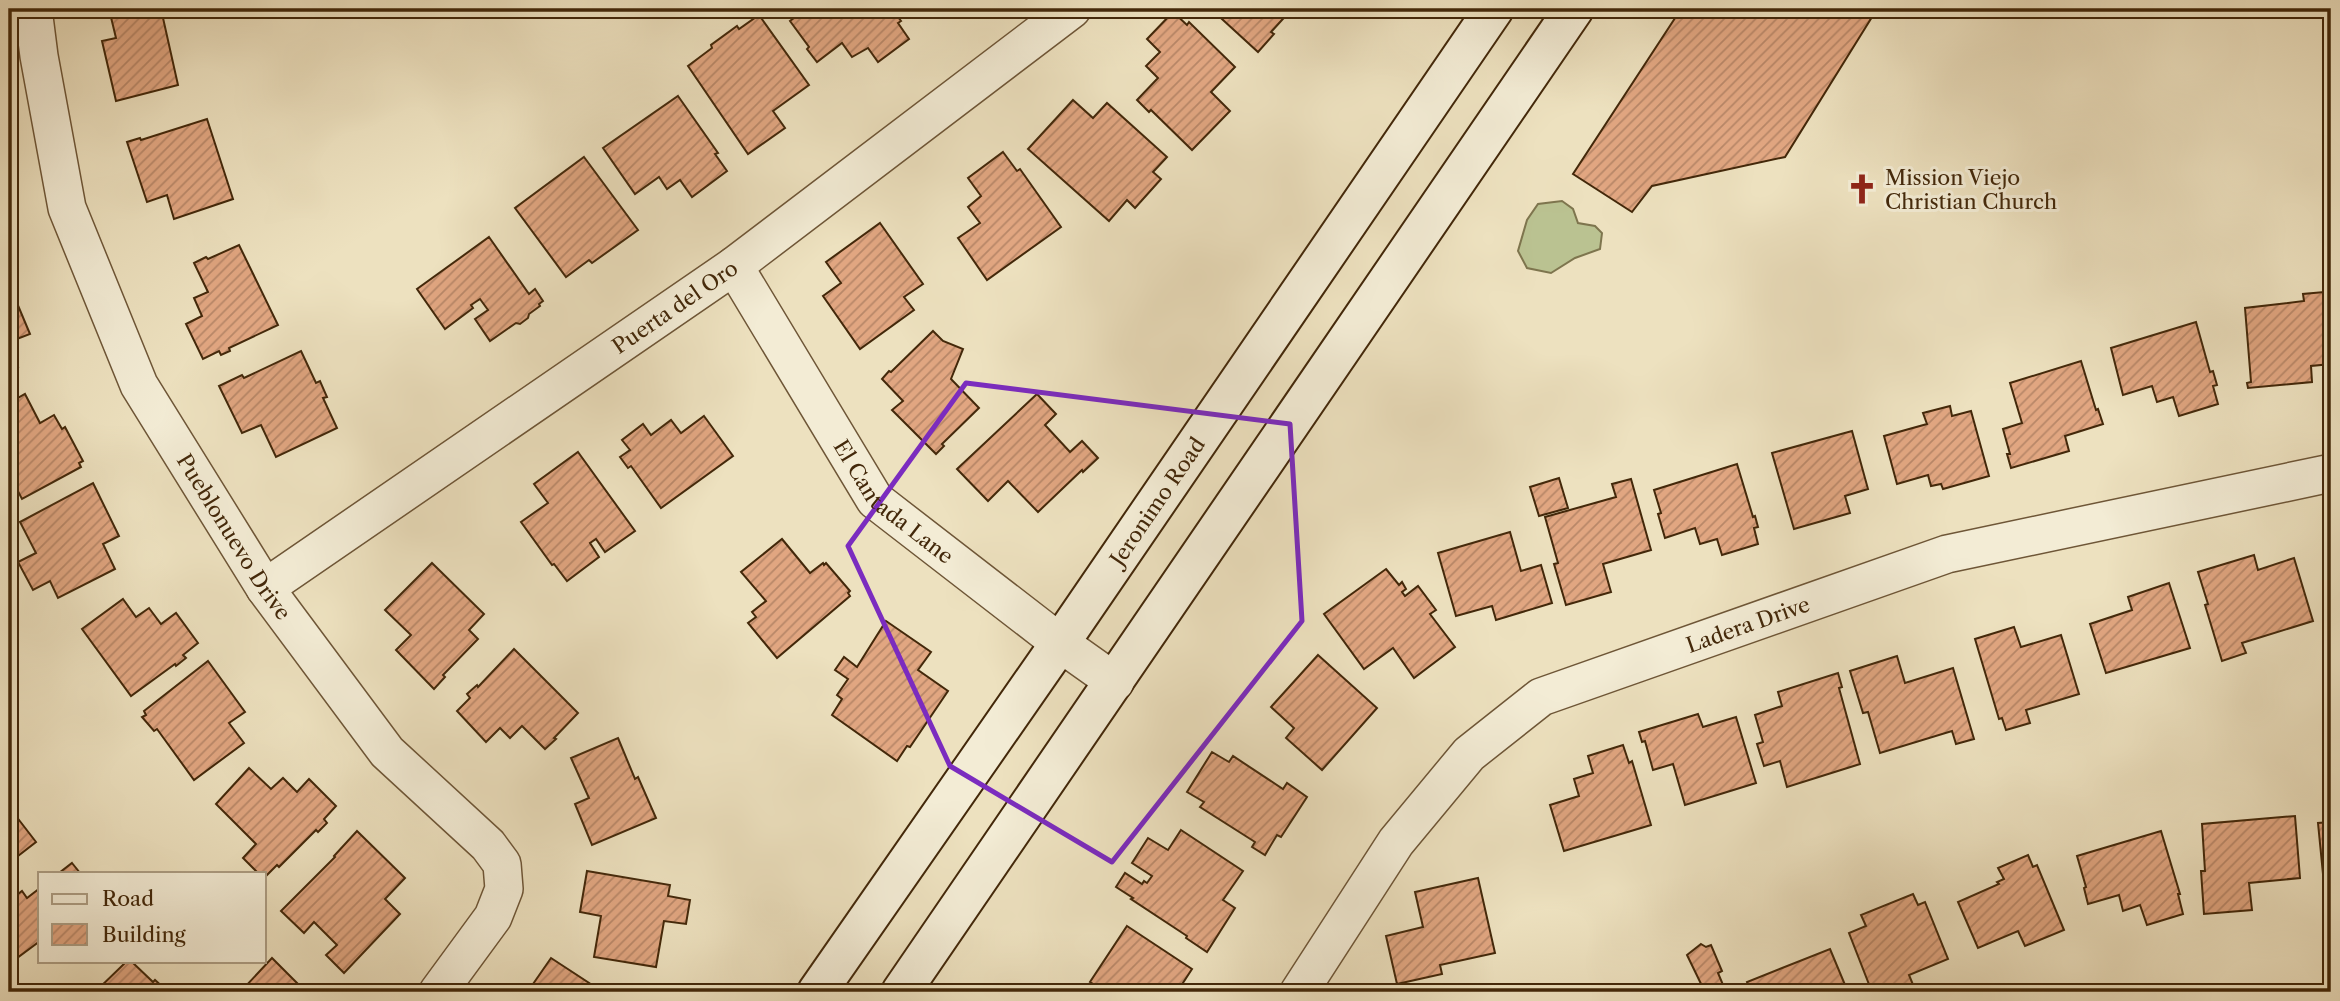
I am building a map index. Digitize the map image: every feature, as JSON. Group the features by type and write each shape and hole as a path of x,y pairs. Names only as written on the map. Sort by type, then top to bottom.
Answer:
{"main road":[{"name":"Jeronimo Road","path":"817,992 1060,643 1494,9"},
{"path":"901,992 1574,9"}],"street":[{"name":"Pueblonuevo Drive","path":"33,9 67,208 139,385 265,588 387,752 488,845 502,864 504,889 493,917 438,992"},
{"name":"Puerta del Oro","path":"265,588 734,266 1072,9"},
{"name":"El Cantada Lane","path":"734,266 875,500 1060,643 1115,682"},
{"name":"Ladera Drive","path":"1299,992 1396,842 1469,754 1541,697 1947,554 2331,473"}],"highlighted area":[{"path":"966,383 1290,424 1302,621 1112,862 950,766 848,546"}],"green space":[{"path":"1562,201 1573,209 1578,223 1595,226 1602,233 1600,249 1575,258 1551,273 1527,268 1518,251 1527,220 1538,204"}],"building":[{"path":"109,9 161,9 178,85 116,101 102,41 116,38"},
{"path":"800,9 892,9 909,39 878,62 868,48 852,57 842,43 817,62 790,21 802,12"},
{"path":"926,9 944,9 933,17"},
{"path":"1211,9 1292,9 1271,32 1274,34 1258,52"},
{"path":"1681,9 1877,9 1785,157 1652,186 1632,212 1573,174"},
{"path":"1173,12 1187,25 1189,22 1235,67 1211,92 1230,111 1192,150 1137,100 1158,78 1146,66 1160,52 1147,39"},
{"path":"759,15 809,85 773,111 785,128 748,154 688,66 737,26 739,29"},
{"path":"678,96 718,153 715,154 727,171 692,197 680,180 667,189 659,177 635,194 603,148"},
{"path":"1073,100 1093,118 1107,103 1167,157 1153,172 1161,179 1135,208 1127,200 1109,221 1028,149"},
{"path":"207,119 233,199 174,219 167,195 147,202 127,142"},
{"path":"1003,152 1017,171 1020,169 1061,227 987,280 958,238 980,223 968,207 981,196 968,178"},
{"path":"584,157 638,230 592,263 589,260 566,277 515,208"},
{"path":"880,223 923,284 904,297 914,310 860,349 823,296 841,283 826,262"},
{"path":"489,237 529,294 535,289 543,301 528,318 490,341 475,319 488,310 480,299 471,305 473,308 445,329 417,289"},
{"path":"239,245 278,325 229,348 230,351 221,355 219,351 203,359 186,324 202,316 194,298 208,292 194,263"},
{"path":"9,284 30,334 9,342"},
{"path":"2324,292 2331,323 2331,364 2311,366 2312,382 2248,388 2247,383 2251,382 2245,308 2304,301 2303,294"},
{"path":"2196,322 2210,372 2213,371 2217,385 2213,386 2218,404 2179,416 2173,397 2157,402 2152,386 2123,395 2111,348"},
{"path":"933,331 943,341 963,349 951,379 979,408 942,444 944,446 936,454 892,410 903,401 882,379"},
{"path":"9,346 18,367 9,371"},
{"path":"301,351 316,383 320,381 327,397 323,398 337,428 276,457 261,425 242,433 219,386 242,375 244,378"},
{"path":"2081,361 2103,424 2065,436 2069,451 2011,468 2003,429 2022,423 2010,383"},
{"path":"25,394 40,423 54,415 62,429 65,427 83,461 79,463 81,467 22,499 9,474 9,403"},
{"path":"1037,394 1056,414 1045,425 1070,452 1082,441 1098,458 1038,512 1008,481 988,501 957,469"},
{"path":"1950,406 1952,416 1971,411 1989,476 1943,489 1941,484 1931,486 1928,475 1897,484 1884,436 1927,424 1923,413"},
{"path":"704,416 733,456 661,508 631,466 628,468 620,457 630,450 622,440 643,424 651,435 671,420 681,433"},
{"path":"1852,431 1868,489 1845,496 1850,513 1794,529 1772,453"},
{"path":"578,452 635,531 605,552 596,539 590,543 599,557 567,581 521,522 548,503 534,484"},
{"path":"1737,464 1758,527 1754,528 1758,544 1722,555 1717,539 1700,544 1695,528 1665,538 1654,490"},
{"path":"1559,478 1568,508 1539,516 1530,487"},
{"path":"1631,479 1651,550 1603,564 1611,592 1566,605 1554,564 1558,563 1545,517 1616,497 1612,484"},
{"path":"93,483 119,536 103,544 115,569 58,598 50,581 33,590 18,562 36,553 20,522"},
{"path":"1510,532 1521,571 1541,565 1552,603 1496,620 1492,606 1456,616 1438,553"},
{"path":"782,539 810,573 826,563 850,591 850,596 777,658 748,623 756,617 752,612 766,601 741,572"},
{"path":"2254,555 2258,570 2294,558 2313,621 2242,643 2246,653 2222,661 2198,572"},
{"path":"432,563 484,614 469,630 478,639 443,675 445,677 434,689 396,650 411,635 385,610"},
{"path":"1386,569 1399,585 1402,582 1406,589 1402,592 1405,596 1418,586 1436,610 1430,614 1455,647 1414,678 1393,648 1364,669 1324,614"},
{"path":"2169,583 2190,648 2106,673 2090,624 2132,610 2128,597"},
{"path":"123,599 136,617 149,608 161,624 176,613 198,643 183,655 186,658 176,666 175,664 131,696 82,629"},
{"path":"886,621 931,652 918,670 948,691 910,747 907,746 897,761 832,715 842,699 837,695 848,679 835,670 844,657 857,667"},
{"path":"2014,627 2021,647 2061,635 2079,694 2026,710 2030,723 2006,730 2002,718 1999,719 1975,639"},
{"path":"514,649 578,713 545,749 522,726 510,738 500,728 486,742 457,711 470,698 467,694 477,685 478,687"},
{"path":"1318,655 1377,708 1322,770 1286,738 1294,728 1271,707"},
{"path":"1897,656 1905,683 1953,668 1974,739 1956,744 1952,731 1880,753 1868,712 1863,713 1850,671"},
{"path":"208,661 245,712 229,723 244,743 194,780 157,729 154,731 142,717 146,715 144,711"},
{"path":"1838,673 1842,687 1839,688 1860,764 1787,787 1780,761 1764,766 1757,744 1763,742 1755,715 1782,706 1778,692"},
{"path":"1698,714 1703,727 1736,717 1756,783 1685,805 1673,764 1653,770 1645,741 1642,742 1639,732"},
{"path":"618,738 635,779 638,777 656,818 592,845 575,804 589,798 571,758"},
{"path":"1623,745 1629,763 1632,761 1651,825 1564,851 1550,805 1579,796 1574,779 1593,773 1588,756"},
{"path":"1212,752 1229,762 1233,756 1283,789 1287,783 1307,797 1281,837 1277,835 1265,855 1252,847 1255,842 1200,807 1204,802 1187,792"},
{"path":"249,768 271,789 283,778 297,792 309,779 336,806 324,819 327,823 318,832 316,830 279,867 277,865 266,876 266,872 257,872 243,858 256,844 216,804"},
{"path":"9,807 36,842 9,863"},
{"path":"2295,816 2300,878 2249,883 2252,910 2204,914 2202,824"},
{"path":"2331,822 2331,873 2323,874 2318,823"},
{"path":"1181,830 1243,871 1223,900 1235,908 1207,952 1116,887 1125,873 1142,884 1144,881 1147,883 1152,876 1132,863 1148,838 1168,850"},
{"path":"357,831 405,878 385,899 400,914 344,973 326,955 337,945 314,922 304,933 281,911"},
{"path":"2161,831 2180,894 2183,914 2147,925 2140,905 2123,911 2119,895 2088,904 2077,856"},
{"path":"2028,855 2033,867 2037,865 2064,930 2025,946 2018,931 1978,948 1958,902 1999,884 1997,882 2004,879 1998,868"},
{"path":"72,863 79,872 60,872"},
{"path":"587,871 670,885 668,896 690,900 686,924 664,921 656,967 594,957 601,916 580,912"},
{"path":"1478,878 1495,953 1440,965 1442,974 1397,984 1386,936 1423,927 1415,892"},
{"path":"38,890 38,942 17,958 9,948 9,901 22,891 27,898"},
{"path":"1913,894 1918,905 1925,902 1948,959 1909,975 1916,992 1872,992 1849,933 1866,926 1861,915"},
{"path":"1127,926 1192,969 1177,992 1106,992 1090,982"},
{"path":"1701,944 1706,947 1711,945 1722,971 1718,973 1726,992 1698,992 1704,990 1687,955"},
{"path":"1830,949 1848,992 1751,992 1747,982"},
{"path":"272,958 301,987 295,992 248,992 244,988"},
{"path":"551,958 603,992 539,992 531,987"},
{"path":"126,962 132,962 166,990 164,992 95,992"}],"place":[{"name":"Mission Viejo Christian Church","path":"1862,189"}]}
